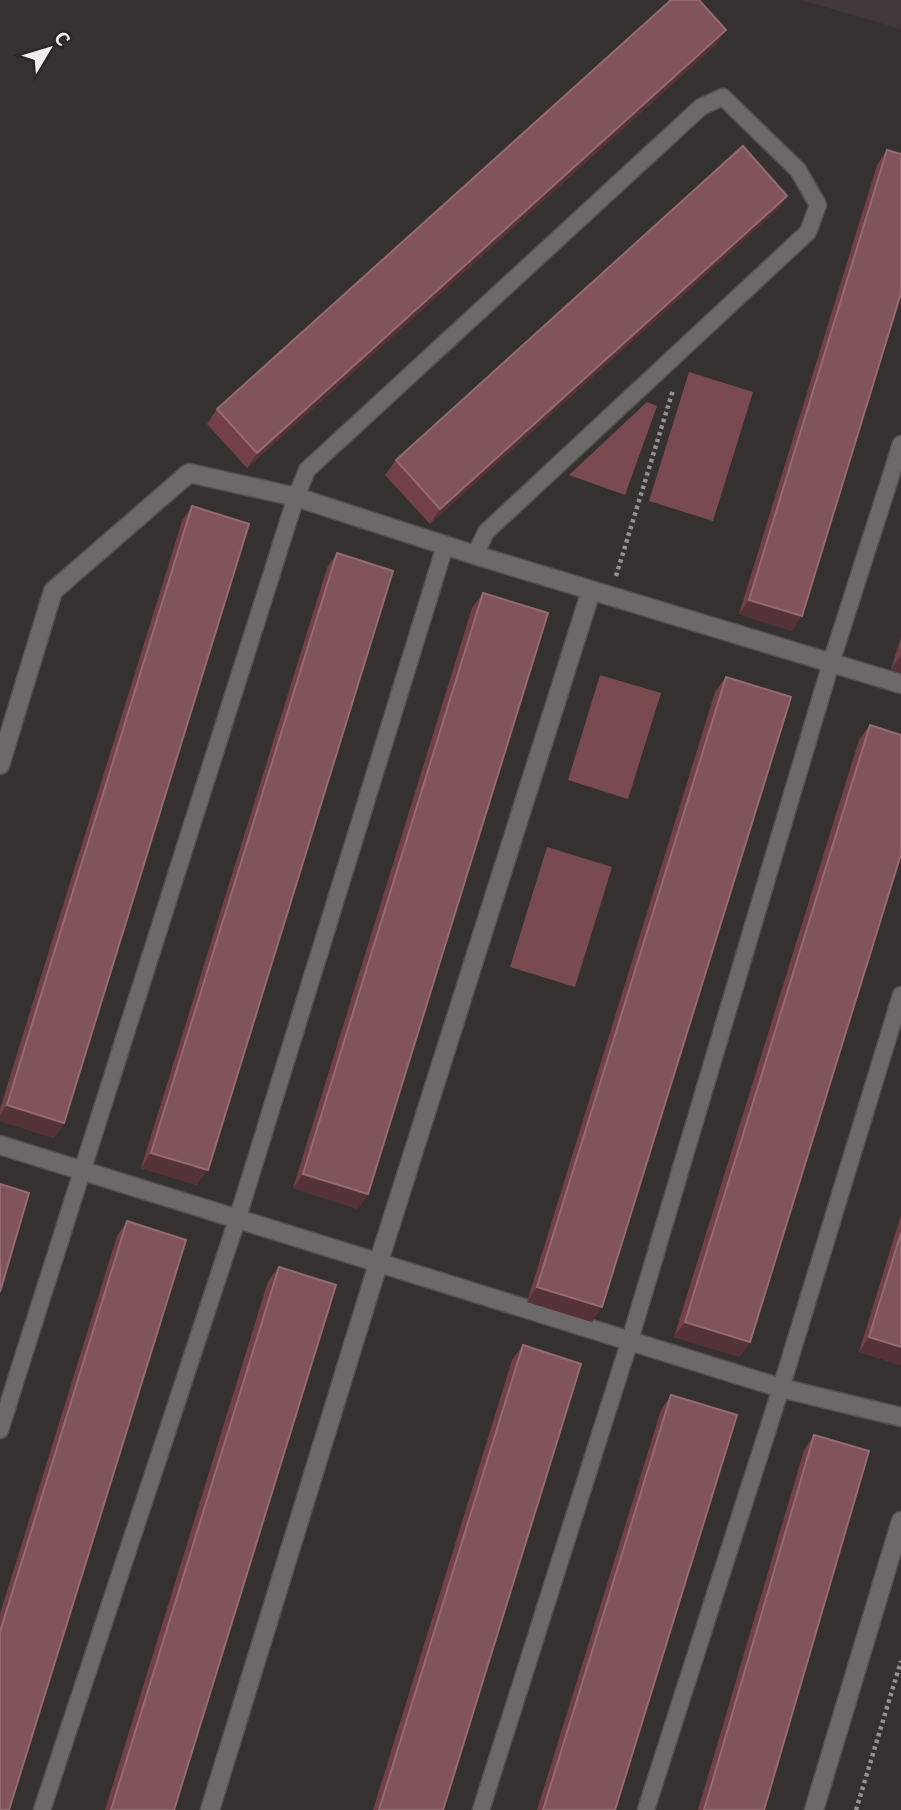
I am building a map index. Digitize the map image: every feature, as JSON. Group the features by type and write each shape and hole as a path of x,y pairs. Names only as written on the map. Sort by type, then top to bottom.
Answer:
{"street":[{"path":"0,765 53,591 190,473 296,497 445,546 901,684"},
{"path":"210,1810 378,1264 591,591"},
{"path":"0,1145 781,1388 901,1418"},
{"path":"814,1810 901,1521"}],"lane":[{"path":"0,1430 296,497 307,471 701,107 723,97 798,170 818,205 808,232 486,532 475,555"},
{"path":"481,1810 630,1340 831,663 901,444"},
{"path":"41,1810 237,1220 445,546"},
{"path":"646,1810 781,1388 901,995"}],"path":[{"path":"610,596 677,376 676,355"},
{"path":"856,1810 901,1661"}],"shaded area":[{"path":"801,0 901,0 901,29"},
{"path":"689,372 753,392 713,521 649,501"},
{"path":"647,402 657,406 625,495 569,475"},
{"path":"600,675 661,693 628,799 568,780"},
{"path":"547,847 612,867 575,987 510,967"}],"building":[{"path":"671,0 699,0 726,30 257,453 217,409"},
{"path":"743,146 787,196 440,509 396,460"},
{"path":"887,150 901,154 901,293 802,616 749,600"},
{"path":"192,506 249,524 64,1123 7,1105"},
{"path":"337,553 393,571 208,1170 151,1153"},
{"path":"483,593 548,613 368,1194 303,1174"},
{"path":"726,677 791,697 602,1307 537,1287"},
{"path":"870,725 901,735 901,854 750,1342 685,1322"},
{"path":"0,1184 29,1193 0,1292"},
{"path":"127,1221 186,1240 9,1810 0,1810 0,1632"},
{"path":"901,1233 901,1347 869,1337"},
{"path":"279,1267 336,1285 174,1810 111,1810"},
{"path":"523,1345 581,1364 443,1810 379,1810"},
{"path":"671,1395 737,1415 615,1810 543,1810"},
{"path":"814,1435 869,1451 764,1810 704,1810"}]}
